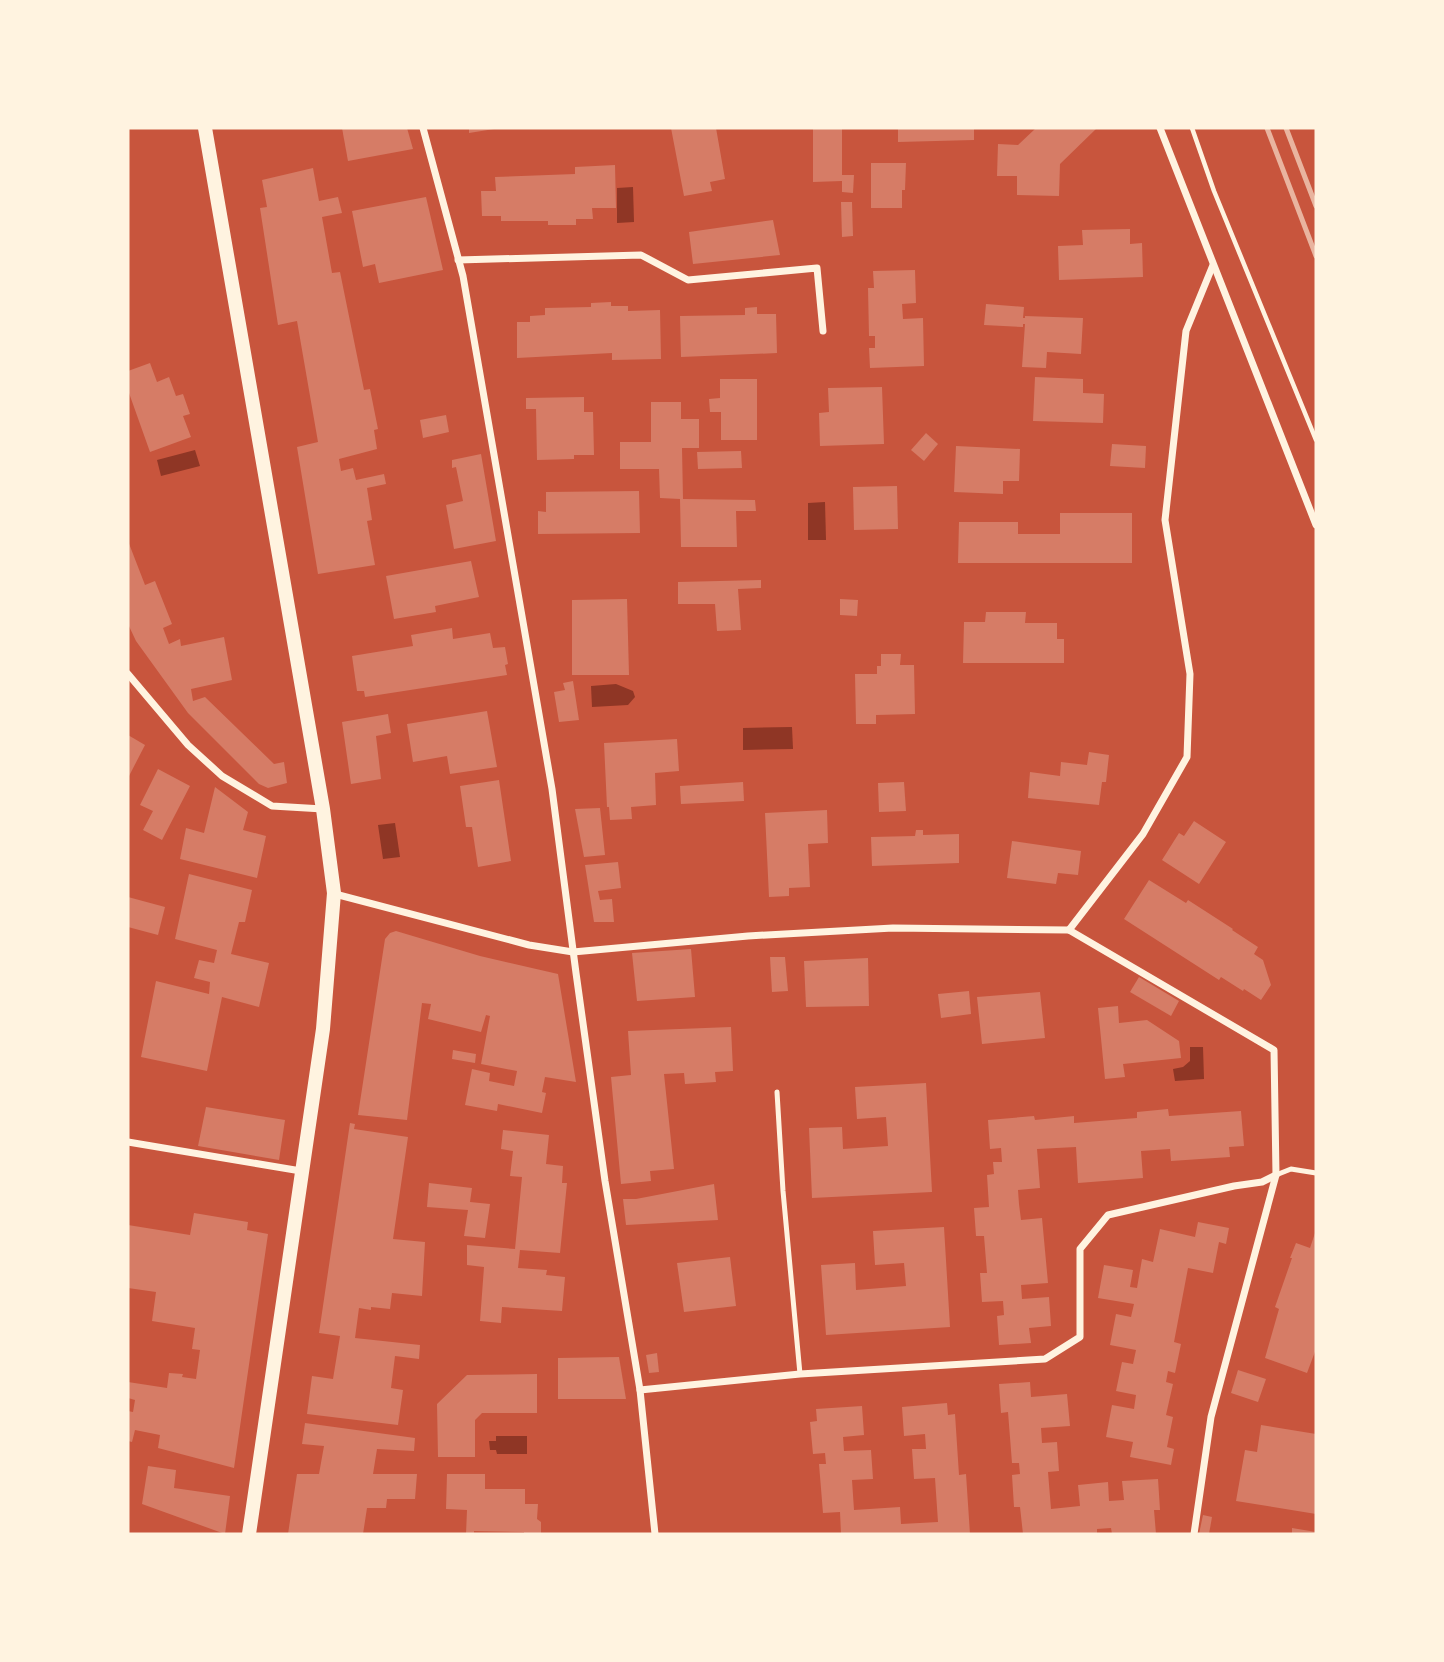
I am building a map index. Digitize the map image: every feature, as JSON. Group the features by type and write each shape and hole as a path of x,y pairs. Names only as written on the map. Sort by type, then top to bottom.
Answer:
{"main road":[{"path":"205,128 323,810 334,893 323,1029 249,1534"}],"street":[{"path":"424,128 463,276 552,789 605,1181 640,1390 655,1534"},
{"path":"1160,128 1316,525"},
{"path":"458,260 641,255 688,280 817,268 823,331"},
{"path":"1069,930 1143,834 1187,757 1189,674 1165,520 1186,331 1213,265"},
{"path":"128,674 188,744 222,776 272,806 323,810"},
{"path":"334,893 529,945 573,952 748,936 894,928 1069,930 1274,1050 1276,1175 1211,1417 1194,1534"},
{"path":"128,1142 302,1171"},
{"path":"640,1390 800,1374 1045,1359 1080,1337 1080,1249 1108,1215 1262,1182 1276,1175"}],"lane":[{"path":"777,1092 800,1374"},
{"path":"1276,1175 1291,1169 1316,1173"}],"path":[{"path":"1192,128 1214,191 1316,440"}],"shaded area":[{"path":"633,187 634,222 617,223 617,188"},
{"path":"195,450 200,466 161,476 157,460"},
{"path":"825,502 826,540 808,540 808,503"},
{"path":"616,684 633,691 635,697 628,705 592,707 591,686"},
{"path":"792,727 793,749 743,750 743,728"},
{"path":"395,823 400,857 383,859 378,825"},
{"path":"1190,1047 1203,1047 1204,1079 1175,1081 1173,1069 1183,1067 1190,1061"},
{"path":"496,1436 527,1436 527,1454 497,1454 496,1450 490,1450 489,1441 496,1441"}],"building":[{"path":"342,128 407,128 413,149 348,161"},
{"path":"469,128 494,128 494,129 469,133"},
{"path":"671,128 716,128 725,179 710,182 712,191 684,196"},
{"path":"813,128 842,128 842,175 854,175 853,193 842,192 842,181 813,182"},
{"path":"898,128 974,128 974,140 898,142"},
{"path":"1036,128 1097,128 1060,164 1059,196 1017,195 1017,176 997,176 998,144 1018,145"},
{"path":"871,163 906,163 902,208 871,208"},
{"path":"615,165 616,208 592,208 593,219 576,219 576,225 548,225 548,221 501,221 501,216 482,216 481,191 496,191 495,177 575,174 575,167"},
{"path":"313,168 319,201 338,197 342,213 322,217 332,273 340,272 364,390 370,389 378,429 374,430 377,449 339,459 341,471 353,468 356,480 384,474 386,484 367,488 372,520 367,521 375,565 318,574 297,447 318,442 297,321 278,325 260,208 267,207 262,180"},
{"path":"426,197 443,270 379,283 375,264 363,267 352,211"},
{"path":"841,202 852,202 853,236 842,237"},
{"path":"773,220 780,255 693,264 689,232"},
{"path":"1130,229 1130,244 1142,243 1143,277 1059,280 1058,246 1083,245 1082,230"},
{"path":"915,270 916,303 902,304 903,319 923,318 924,366 870,368 869,348 875,348 875,336 869,336 868,288 874,288 873,271"},
{"path":"611,302 611,306 628,306 628,311 660,310 661,359 612,360 612,353 517,358 517,322 530,322 530,316 545,315 545,308 591,307 591,303"},
{"path":"986,304 1024,307 1023,318 1083,318 1081,354 1047,352 1046,368 1022,367 1025,324 1023,327 984,325"},
{"path":"757,307 757,314 776,314 777,353 681,357 680,316 745,315 745,308"},
{"path":"150,363 157,382 169,377 176,396 183,394 190,414 183,416 191,437 150,452 128,393 128,371"},
{"path":"1035,377 1083,379 1083,393 1104,394 1103,423 1033,421"},
{"path":"720,379 757,379 757,440 721,440 721,412 710,412 709,399 720,398"},
{"path":"882,387 884,444 820,446 819,413 829,412 828,388"},
{"path":"584,397 584,412 593,412 594,455 574,455 574,459 537,460 536,409 526,409 526,398"},
{"path":"651,402 681,402 681,419 699,419 699,448 682,448 683,499 755,500 756,511 736,511 737,547 681,547 680,499 660,498 659,469 620,469 620,442 651,442"},
{"path":"446,415 449,432 423,438 420,420"},
{"path":"926,433 938,444 924,461 911,450"},
{"path":"1112,444 1146,446 1145,468 1110,466"},
{"path":"956,446 1020,449 1019,481 1003,481 1003,494 954,492"},
{"path":"741,451 742,468 698,469 697,452"},
{"path":"481,454 496,541 454,549 446,505 463,501 452,460"},
{"path":"897,486 898,529 854,530 853,487"},
{"path":"639,491 640,533 538,534 538,511 546,512 546,492"},
{"path":"1060,513 1132,513 1132,563 958,563 959,522 1018,522 1018,534 1060,534"},
{"path":"128,541 145,585 155,581 172,624 163,628 169,644 180,639 181,646 224,637 232,680 191,689 193,701 205,697 274,764 284,762 287,783 268,788 259,784 188,713 136,641 128,624"},
{"path":"471,561 479,597 435,606 436,612 394,619 386,576"},
{"path":"761,580 761,588 738,589 741,630 717,631 715,604 678,604 678,582"},
{"path":"627,599 629,675 572,675 572,600"},
{"path":"840,599 858,600 857,616 840,615"},
{"path":"986,612 1026,612 1025,623 1057,623 1057,639 1064,639 1064,663 963,663 964,622 985,622"},
{"path":"452,628 453,639 490,633 493,648 505,647 507,675 365,697 364,691 357,691 352,656 413,646 411,635"},
{"path":"881,654 901,654 900,665 914,665 915,714 876,715 876,724 856,724 855,674 877,674 877,666 881,666"},
{"path":"573,681 579,720 559,722 554,692 565,690 563,683"},
{"path":"487,711 497,767 450,774 447,756 413,762 407,724"},
{"path":"388,714 391,733 376,736 381,779 351,784 342,722"},
{"path":"128,735 145,745 128,778"},
{"path":"677,739 679,771 655,773 656,805 631,807 632,819 610,820 604,743"},
{"path":"1089,752 1109,755 1106,782 1102,782 1099,805 1028,798 1030,772 1060,776 1061,762 1087,765"},
{"path":"158,769 190,786 162,840 143,830 153,811 140,805"},
{"path":"499,780 511,861 478,867 472,827 466,827 460,786"},
{"path":"743,782 744,801 681,804 680,786"},
{"path":"904,782 906,811 879,812 878,783"},
{"path":"215,787 248,812 243,830 266,836 257,878 180,859 186,828 204,833"},
{"path":"600,808 605,855 584,857 575,809"},
{"path":"827,810 828,843 808,844 810,887 789,888 789,896 769,897 765,813"},
{"path":"1194,821 1226,842 1199,884 1162,860 1179,833 1184,836"},
{"path":"916,830 923,830 923,835 959,834 959,863 872,866 871,837 915,836"},
{"path":"1012,841 1081,851 1078,875 1058,873 1056,884 1007,878"},
{"path":"618,862 621,888 598,891 600,900 612,899 614,922 594,922 585,865"},
{"path":"189,874 252,890 245,922 239,922 231,954 269,963 259,1007 222,997 207,1071 141,1057 156,981 209,994 210,982 194,978 199,960 214,963 217,950 175,939"},
{"path":"1149,880 1186,903 1188,900 1258,947 1254,954 1263,960 1271,985 1261,1000 1221,977 1219,980 1124,919"},
{"path":"128,897 165,907 158,935 128,927"},
{"path":"396,931 480,956 558,974 576,1082 545,1077 542,1092 546,1093 542,1113 498,1104 497,1111 465,1105 472,1069 490,1073 489,1081 514,1086 517,1071 481,1064 490,1016 486,1015 481,1032 428,1019 431,1004 422,1003 407,1120 358,1115 385,939"},
{"path":"691,949 695,997 637,1001 632,953"},
{"path":"770,957 785,957 788,991 772,992"},
{"path":"868,958 869,1006 806,1007 804,961"},
{"path":"1139,977 1179,1001 1171,1016 1130,992"},
{"path":"969,991 971,1014 941,1018 938,994"},
{"path":"1040,992 1045,1038 982,1044 977,997"},
{"path":"1118,1006 1119,1023 1147,1020 1179,1041 1181,1058 1123,1064 1125,1077 1105,1079 1098,1008"},
{"path":"731,1027 733,1071 715,1072 716,1082 685,1084 684,1073 664,1074 674,1169 650,1171 651,1181 621,1184 611,1077 631,1075 628,1031"},
{"path":"453,1050 476,1054 475,1063 452,1059"},
{"path":"926,1083 932,1192 812,1198 809,1128 842,1127 843,1149 888,1146 886,1117 857,1119 855,1087"},
{"path":"206,1107 285,1120 279,1160 198,1146"},
{"path":"1168,1109 1169,1116 1241,1111 1244,1146 1229,1147 1230,1157 1171,1161 1170,1149 1141,1151 1143,1178 1078,1183 1076,1147 1037,1149 1040,1188 1018,1190 1019,1204 1021,1220 1042,1218 1048,1283 1021,1285 1022,1299 1049,1297 1051,1326 1029,1328 1031,1343 999,1345 997,1316 1004,1315 1003,1301 982,1302 980,1273 987,1273 984,1236 976,1236 974,1208 989,1207 987,1175 994,1174 993,1162 1002,1162 1001,1148 990,1149 988,1120 1034,1116 1035,1120 1074,1116 1074,1123 1137,1118 1137,1112"},
{"path":"350,1123 355,1124 354,1129 408,1137 393,1239 425,1242 422,1296 392,1293 390,1309 359,1308 355,1338 420,1345 419,1359 395,1356 391,1388 403,1390 398,1425 307,1414 312,1376 333,1379 340,1336 319,1333"},
{"path":"503,1130 549,1135 546,1164 563,1166 562,1183 567,1183 560,1253 520,1250 518,1268 547,1270 546,1275 565,1277 562,1311 502,1307 501,1323 480,1321 484,1267 467,1265 467,1245 515,1249 522,1177 510,1176 513,1151 501,1149"},
{"path":"429,1183 472,1188 470,1202 490,1204 485,1238 464,1236 468,1210 427,1207"},
{"path":"714,1184 718,1220 626,1225 623,1199 636,1199"},
{"path":"194,1213 248,1222 247,1230 268,1234 234,1468 158,1448 160,1435 135,1430 132,1442 128,1441 128,1411 133,1412 135,1400 128,1398 128,1382 167,1388 169,1373 196,1379 200,1350 192,1349 195,1328 152,1321 156,1292 128,1288 128,1225 190,1235"},
{"path":"1198,1222 1229,1228 1226,1244 1219,1242 1213,1273 1188,1268 1174,1342 1181,1344 1175,1373 1168,1371 1166,1382 1173,1384 1166,1415 1173,1417 1167,1447 1174,1449 1171,1465 1130,1457 1133,1442 1106,1437 1112,1405 1134,1409 1136,1395 1116,1391 1122,1362 1133,1364 1136,1350 1110,1345 1116,1314 1131,1317 1134,1304 1098,1298 1104,1265 1133,1270 1130,1287 1137,1288 1142,1259 1153,1262 1160,1229 1195,1237"},
{"path":"944,1227 950,1327 826,1335 821,1265 855,1263 856,1290 906,1286 904,1263 875,1265 873,1231"},
{"path":"1316,1230 1316,1349 1307,1373 1265,1358 1279,1309 1275,1307 1290,1258 1296,1243 1310,1248"},
{"path":"730,1257 736,1306 684,1312 677,1263"},
{"path":"657,1353 659,1372 649,1373 646,1355"},
{"path":"619,1357 626,1399 558,1399 558,1358"},
{"path":"1238,1370 1266,1379 1258,1402 1231,1393"},
{"path":"537,1374 537,1413 482,1413 475,1420 475,1457 438,1457 437,1404 467,1375"},
{"path":"1030,1382 1031,1397 1067,1394 1070,1426 1041,1428 1042,1443 1057,1442 1059,1471 1048,1472 1051,1509 1080,1506 1078,1485 1108,1482 1109,1501 1124,1500 1122,1481 1158,1479 1160,1510 1154,1510 1156,1534 1112,1534 1111,1528 1097,1529 1097,1534 1023,1534 1020,1507 1014,1507 1012,1475 1020,1474 1019,1463 1012,1463 1008,1412 1001,1413 999,1384"},
{"path":"947,1403 948,1415 955,1414 959,1475 966,1474 970,1534 841,1534 840,1512 823,1513 819,1464 826,1464 825,1453 813,1454 810,1422 817,1421 816,1409 862,1406 864,1435 843,1437 844,1451 871,1450 873,1479 852,1480 854,1510 900,1507 901,1524 938,1522 935,1478 914,1479 912,1449 926,1449 925,1434 904,1436 902,1407"},
{"path":"305,1423 415,1438 414,1451 377,1449 373,1474 417,1474 415,1499 387,1499 386,1508 367,1508 363,1534 288,1534 297,1474 319,1474 324,1446 302,1444"},
{"path":"1261,1425 1316,1434 1316,1514 1236,1501 1245,1450 1257,1452"},
{"path":"148,1466 176,1470 174,1488 230,1496 225,1534 142,1504"},
{"path":"447,1474 485,1474 485,1489 525,1489 525,1504 538,1504 537,1519 541,1522 541,1534 474,1531 474,1534 466,1534 467,1510 446,1509"},
{"path":"1203,1515 1212,1517 1209,1534 1199,1534"},
{"path":"1292,1528 1316,1532 1316,1534 1292,1534"}],"railway":[{"path":"1267,128 1316,256"},
{"path":"1286,128 1316,206"}]}
